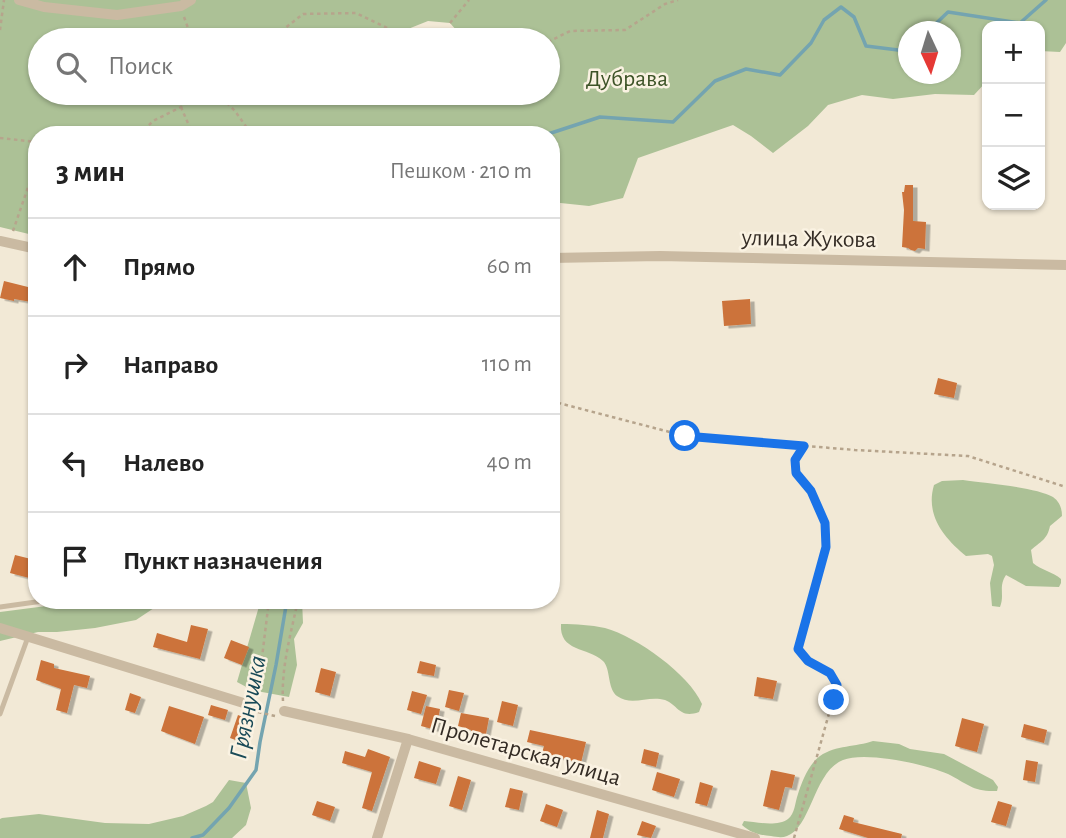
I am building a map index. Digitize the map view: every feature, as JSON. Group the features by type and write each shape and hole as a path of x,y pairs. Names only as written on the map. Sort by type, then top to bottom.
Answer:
{"street":[{"path":"19,0 44,7 117,15 180,6 191,0"},
{"path":"5,242 28,247"},
{"name":"улица Жукова","path":"560,258 660,256 1066,265"},
{"path":"0,628 251,708"},
{"name":"Пролетарская улица","path":"281,714 408,739 755,838"},
{"path":"377,838 408,739"}],"lane":[{"path":"0,607 28,603"},
{"path":"0,714 28,637"}],"path":[{"path":"0,30 4,0"},
{"path":"450,23 469,0"},
{"path":"560,36 570,31 625,30 665,4 678,0"},
{"path":"180,6 188,28"},
{"path":"285,28 303,14 356,13 388,28"},
{"path":"229,105 246,126"},
{"path":"148,126 181,107 188,126"},
{"path":"0,138 28,141"},
{"path":"5,242 28,184"},
{"path":"560,403 685,436 968,456 1066,487"},
{"path":"794,838 837,685 830,673 808,661 798,649 826,547 825,523 811,491 796,473 795,460 804,446"},
{"path":"267,609 260,674 251,708 281,714 287,649 296,609"}],"green space":[{"name":"Дубрава","path":"0,0 1066,0 1066,43 1060,52 1045,51 1045,21 982,21 982,86 974,95 935,94 893,99 862,95 828,105 808,126 773,153 733,125 638,158 623,198 589,206 560,203 560,126 28,126 28,234 0,227"},
{"path":"963,480 1035,491 1057,501 1062,516 1050,526 1043,540 1031,550 1033,563 1061,579 1059,587 1026,586 1006,575 1002,583 1000,607 992,606 992,556 966,556 950,542 934,516 934,485 942,481"},
{"path":"28,608 152,609 136,620 95,628 38,632 0,641 0,612"},
{"path":"258,609 302,609 303,623 294,639 297,665 289,697 252,690 237,682"},
{"path":"561,624 605,628 632,639 661,658 686,681 702,704 699,712 686,714 666,700 633,701 617,696 603,661 569,644 562,633"},
{"path":"873,741 944,754 993,780 998,787 997,791 976,789 948,774 925,766 880,758 853,758 833,766 825,775 802,822 787,836 759,834 742,825 744,821 772,823 788,819 804,778 816,759 826,752"},
{"path":"229,780 246,783 251,808 246,825 232,838 0,838 2,818 39,814 105,823 149,824 183,816 213,802"}],"building":[{"path":"905,185 913,185 913,221 926,222 925,249 918,248 915,251 902,247 902,192"},
{"path":"4,281 28,287 28,301 0,298"},
{"path":"750,299 751,324 724,326 722,301"},
{"path":"938,378 957,383 954,398 934,394"},
{"path":"15,555 28,558 28,578 10,573"},
{"path":"191,625 208,629 200,659 153,647 157,633 187,642"},
{"path":"231,640 249,647 242,665 224,658"},
{"path":"41,660 54,664 54,668 90,676 87,688 74,685 67,713 56,710 61,689 36,680"},
{"path":"420,661 436,665 434,676 417,673"},
{"path":"321,668 336,672 330,696 315,692"},
{"path":"757,677 777,681 773,699 754,696"},
{"path":"449,690 464,693 459,711 445,707"},
{"path":"412,691 427,695 421,714 407,710"},
{"path":"130,693 141,697 135,713 125,710"},
{"path":"502,701 518,705 513,726 497,722"},
{"path":"211,705 228,710 225,720 208,715"},
{"path":"169,706 204,717 195,744 161,731"},
{"path":"426,706 440,709 436,730 421,726"},
{"path":"461,713 489,718 486,734 458,726"},
{"path":"238,715 250,720 241,742 230,738"},
{"path":"962,718 984,724 977,752 955,746"},
{"path":"1024,724 1047,730 1044,743 1021,737"},
{"path":"530,730 586,742 581,763 542,753 544,746 527,742"},
{"path":"368,749 390,757 372,811 362,808 372,772 342,763 345,751 365,757"},
{"path":"644,749 659,753 656,767 641,763"},
{"path":"1026,760 1038,762 1035,782 1023,780"},
{"path":"419,761 441,768 436,784 414,778"},
{"path":"771,770 795,775 792,788 785,787 779,810 763,806"},
{"path":"657,772 680,779 674,797 652,790"},
{"path":"458,776 471,780 462,810 449,806"},
{"path":"700,782 713,786 707,806 695,803"},
{"path":"510,788 523,791 519,810 505,807"},
{"path":"317,801 335,807 330,821 312,815"},
{"path":"998,801 1012,805 1006,826 991,822"},
{"path":"546,804 563,810 557,827 540,821"},
{"path":"597,810 609,814 603,838 590,838"},
{"path":"844,815 854,818 853,822 902,834 901,838 868,838 839,829"},
{"path":"642,821 656,826 651,838 637,835"}],"waterway":[{"name":"Грязнушка","path":"939,21 948,12 1020,23 1046,0"},
{"name":"Грязнушка","path":"560,130 600,117 673,122 715,81 746,69 780,75 811,43 824,20 841,7 854,17 866,46 898,50"},
{"name":"Грязнушка","path":"192,838 203,835 229,808 256,770 285,609"}],"route":[{"path":"685,436 804,446 795,460 796,473 811,491 825,523 826,547 798,649 808,661 830,673 837,685 834,700"}]}
